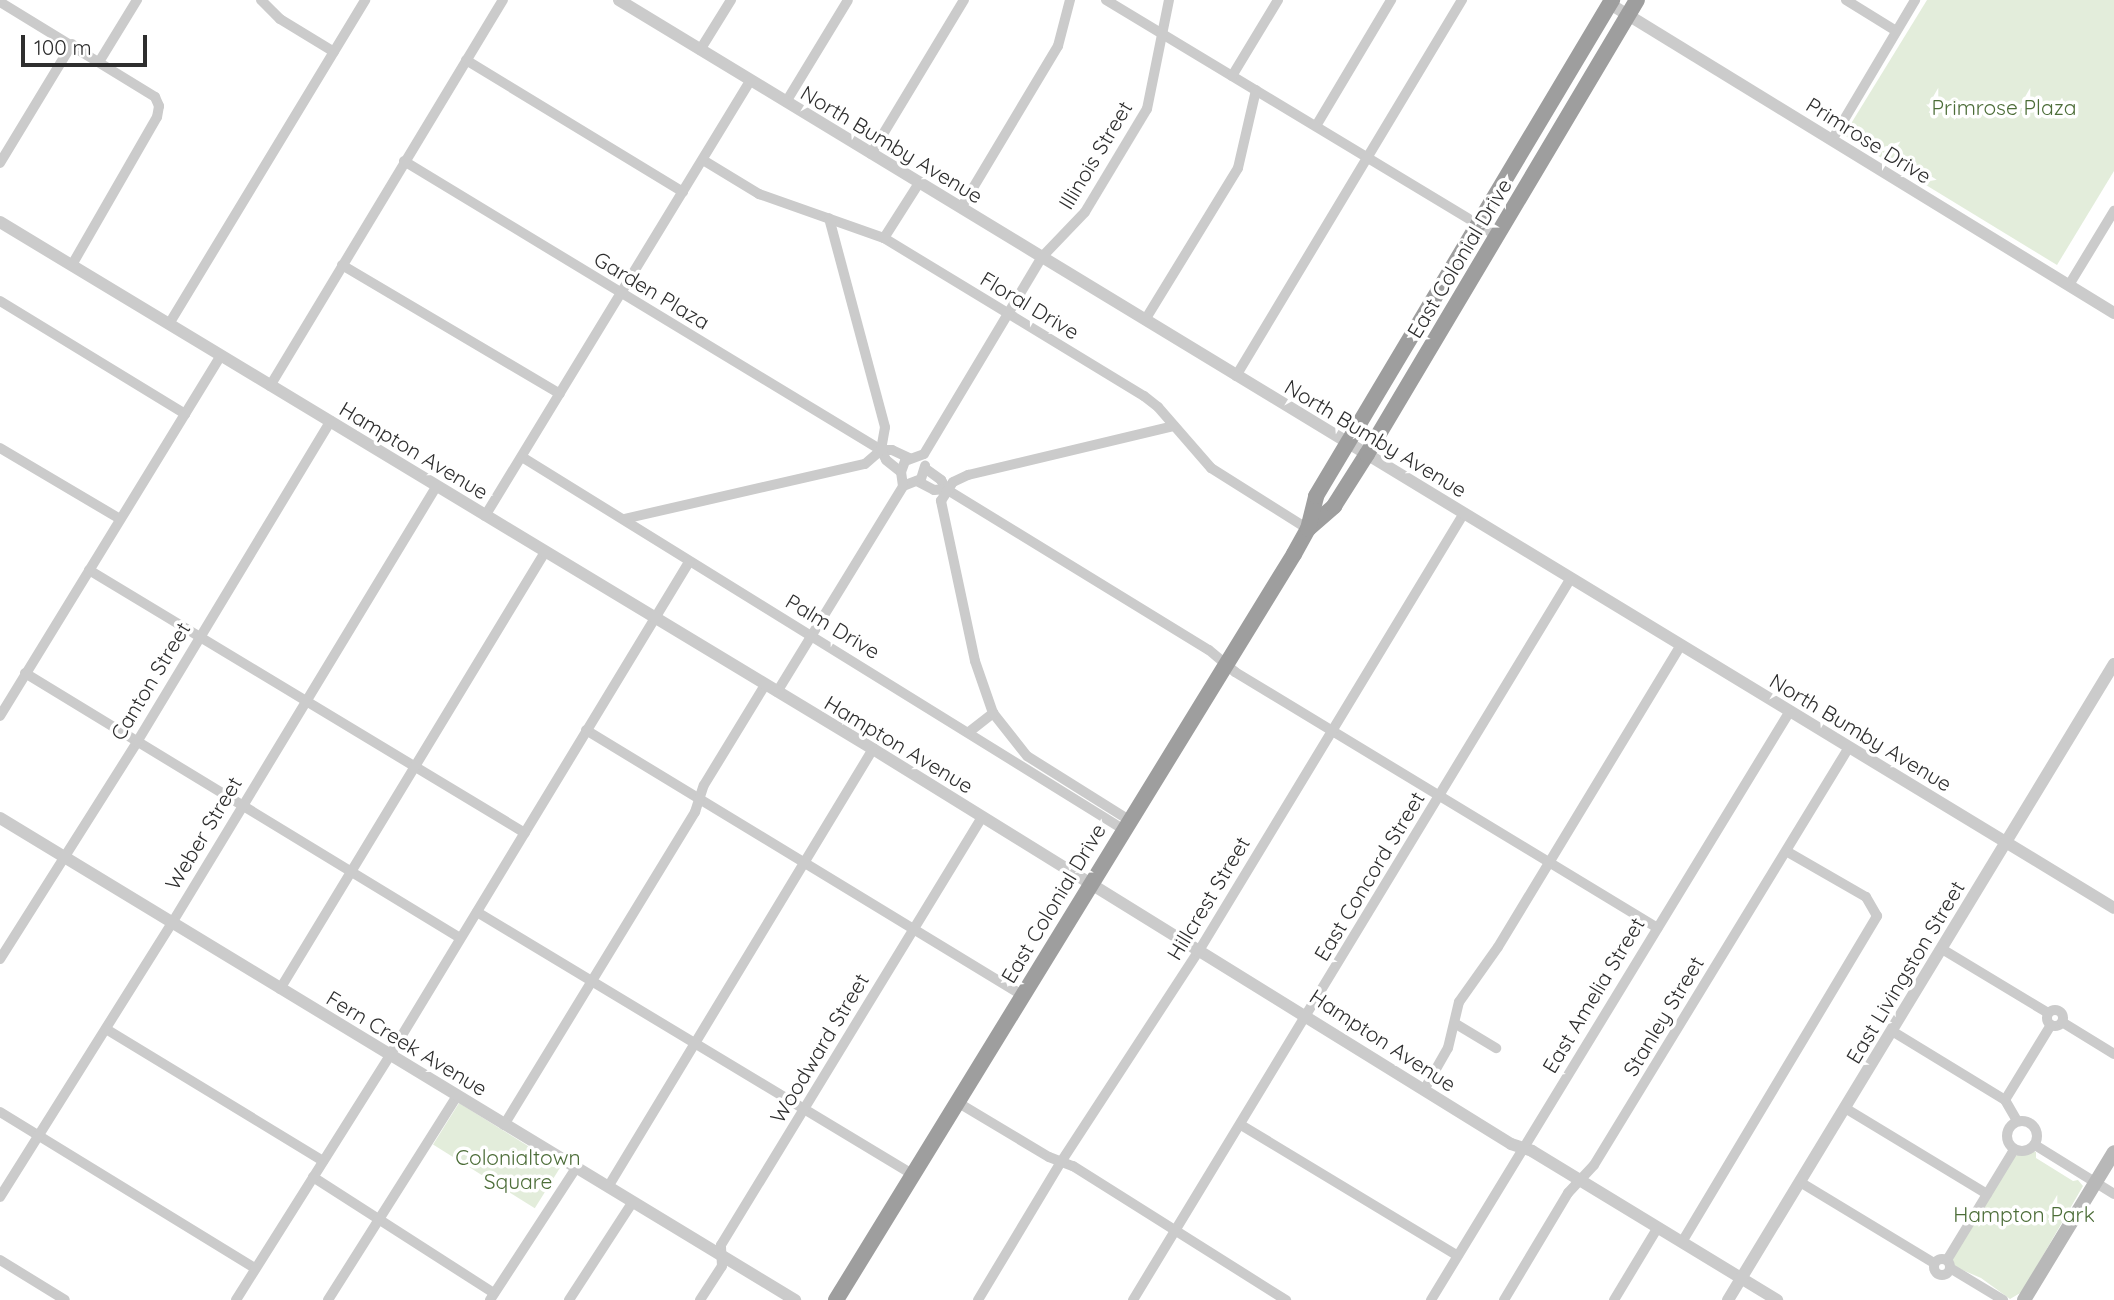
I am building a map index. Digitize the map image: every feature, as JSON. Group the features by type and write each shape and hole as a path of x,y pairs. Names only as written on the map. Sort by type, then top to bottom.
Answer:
{"highway":[{"name":"East Colonial Drive","path":"836,1300 1308,529 1334,506 1367,454 1637,0"},
{"name":"East Colonial Drive","path":"1308,529 1316,496 1346,443 1608,1"}],"main road":[{"path":"2024,1300 2114,1152"}],"street":[{"path":"99,62 136,0"},
{"path":"261,0 281,19 334,52"},
{"path":"169,324 365,0"},
{"path":"270,386 503,0"},
{"name":"North Bumby Avenue","path":"619,0 2114,908"},
{"path":"700,50 731,0"},
{"path":"786,102 848,0"},
{"path":"871,154 964,0"},
{"path":"961,208 1058,46 1070,0"},
{"path":"1106,0 1497,236"},
{"name":"Illinois Street","path":"920,460 1042,257 1085,212 1147,109 1170,0"},
{"path":"1232,76 1278,0"},
{"path":"1316,126 1391,0"},
{"path":"1236,376 1462,0"},
{"path":"1846,0 1896,31"},
{"path":"1832,139 1915,0"},
{"name":"Primrose Drive","path":"1608,1 2114,313"},
{"path":"0,2 155,97 159,106 157,117 72,265"},
{"path":"0,163 72,44"},
{"path":"466,60 683,192"},
{"path":"485,516 750,81"},
{"path":"1145,320 1238,168 1256,90"},
{"name":"Floral Drive","path":"703,160 759,194 884,239 1144,396 1158,407 1212,468 1308,529"},
{"name":"Garden Plaza","path":"404,161 881,450 892,450 920,460 941,480 946,489 1209,650 1226,664 1332,731 1657,928"},
{"path":"884,239 919,183"},
{"path":"2069,285 2114,211"},
{"path":"624,519 865,464 881,450 884,427 829,218"},
{"name":"Hampton Avenue","path":"0,222 653,619 873,749 1424,1090 1580,1180 1777,1300"},
{"path":"342,265 560,394"},
{"path":"0,301 185,414"},
{"path":"0,716 221,356"},
{"name":"Canton Street","path":"0,958 137,742 331,421"},
{"path":"1126,824 1027,756 993,713 975,662 942,510 946,489 968,475 1173,426"},
{"path":"0,448 120,519"},
{"name":"Garden Plaza","path":"881,450 886,460 907,479 934,490 946,489"},
{"name":"Palm Drive","path":"522,457 689,562 1126,824"},
{"path":"777,692 907,479 925,474 920,460 902,466 907,479"},
{"name":"Weber Street","path":"0,1197 172,923 436,487"},
{"name":"Hillcrest Street","path":"978,1300 1061,1162 1200,949 1464,513"},
{"path":"280,989 545,552"},
{"path":"236,1300 390,1055 689,562"},
{"path":"89,570 525,832"},
{"name":"East Concord Street","path":"1133,1300 1571,578"},
{"path":"1424,1090 1448,1048 1460,1002 1498,947 1681,645"},
{"name":"East Livingston Street","path":"1728,1300 2114,664"},
{"path":"25,673 460,938"},
{"path":"504,1125 690,821 704,785 765,685"},
{"name":"East Amelia Street","path":"1431,1300 1790,711"},
{"path":"969,732 993,713"},
{"path":"586,730 1022,995"},
{"name":"Stanley Street","path":"1504,1300 1567,1193 1594,1165 1849,747"},
{"path":"608,1187 873,749"},
{"name":"Woodward Street","path":"700,1300 722,1266 721,1245 982,817"},
{"name":"Fern Creek Avenue","path":"0,818 795,1300"},
{"path":"1682,1242 1877,916 1867,897 1786,851"},
{"path":"477,912 912,1174"},
{"path":"1942,949 2048,1013 2051,1025"},
{"path":"2048,1013 2060,1010 2062,1022"},
{"path":"2005,1100 2051,1025 2062,1022 2114,1054"},
{"path":"1456,1024 1496,1048"},
{"path":"106,1029 323,1161"},
{"path":"1892,1031 2005,1100 2017,1121"},
{"path":"328,1300 457,1096"},
{"path":"957,1102 1175,1229 1284,1299"},
{"path":"1845,1108 1987,1194"},
{"path":"0,1112 255,1268"},
{"path":"2017,1121 2027,1121 2034,1126 2038,1138 2035,1145 2025,1152 2014,1150 2007,1140 2007,1133 2017,1121"},
{"path":"1241,1125 1458,1256"},
{"path":"2035,1145 2114,1194"},
{"path":"1949,1264 2014,1150"},
{"path":"313,1177 492,1297 576,1168"},
{"path":"1800,1182 1934,1263 1941,1258 2003,1300"},
{"path":"569,1300 632,1203"},
{"path":"1614,1300 1658,1227"},
{"path":"0,1260 65,1300"}],"green space":[{"name":"Primrose Plaza","path":"1927,0 2114,0 2114,171 2057,265 1844,135"},
{"name":"Colonialtown Square","path":"459,1103 561,1167 535,1208 433,1145"},
{"name":"Hampton Park","path":"2026,1151 2036,1152 2036,1158 2073,1181 2078,1180 2083,1186 2022,1292 2010,1299 1981,1278 1953,1266 1951,1260 2013,1157"}]}
